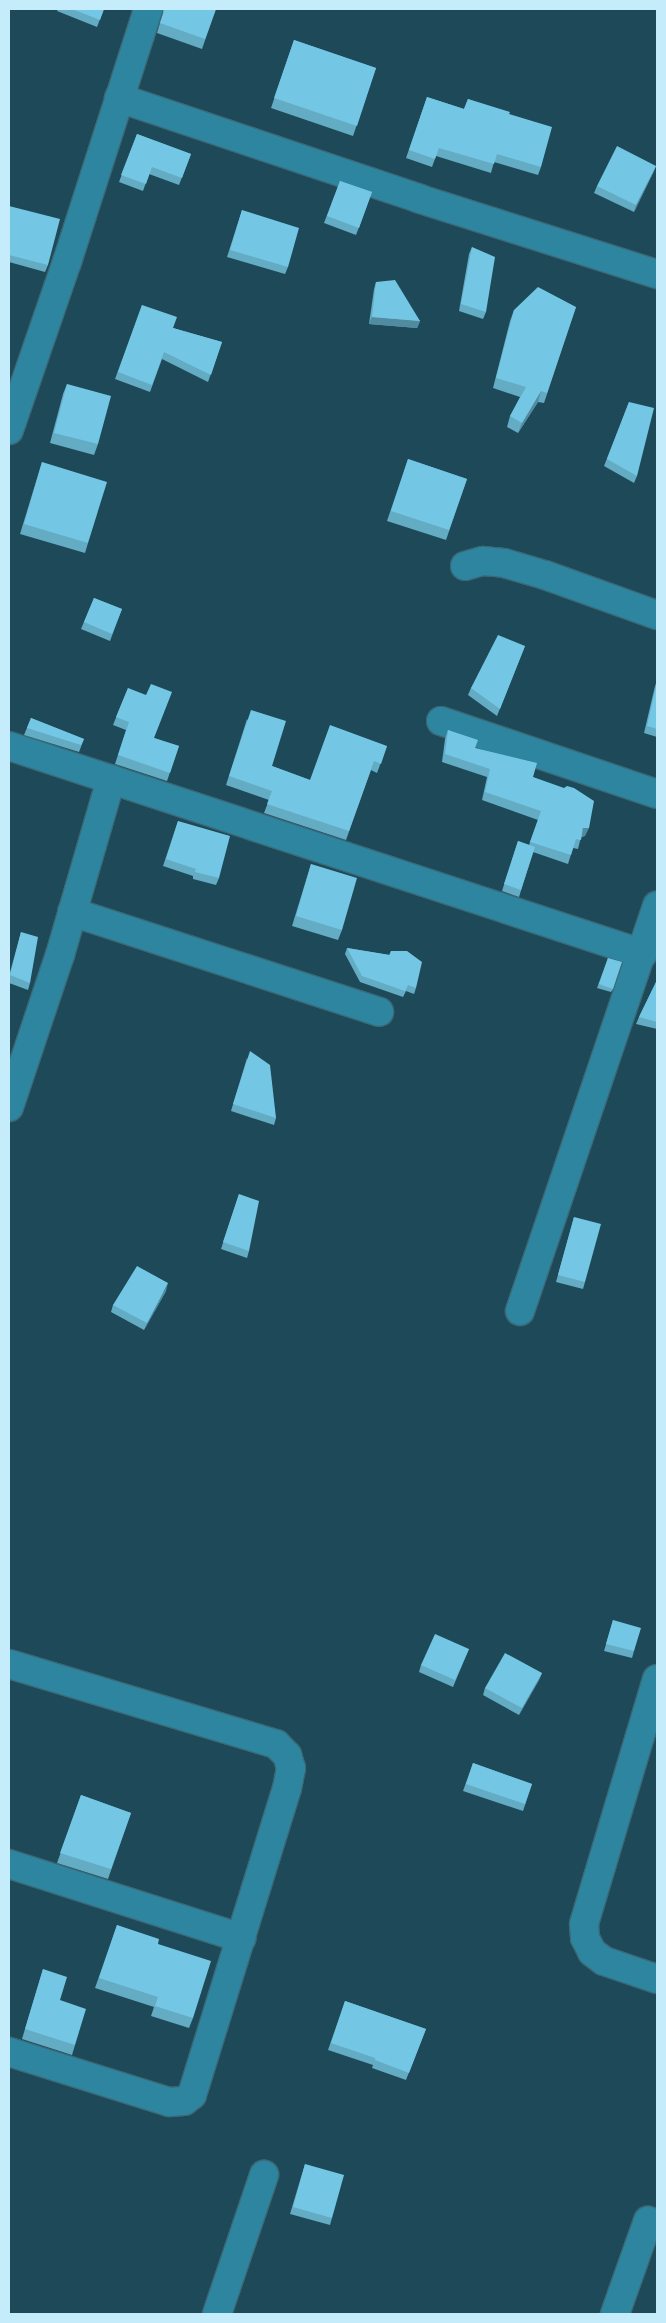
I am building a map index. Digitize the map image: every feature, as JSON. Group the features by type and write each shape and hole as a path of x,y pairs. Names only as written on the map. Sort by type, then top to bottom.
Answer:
{"street":[{"path":"9,430 67,262 148,9"},
{"path":"119,98 420,199 657,274"},
{"path":"465,566 483,561 504,564 546,575 657,615"},
{"path":"441,721 657,794"},
{"path":"9,746 643,954"},
{"path":"9,1107 72,912 111,780"},
{"path":"72,912 379,1012"},
{"path":"520,1311 656,914"},
{"path":"9,1664 276,1744 287,1755 291,1768 287,1788 197,2085 192,2094 184,2101 169,2102 9,2052"},
{"path":"657,1679 584,1924 585,1938 592,1952 604,1961 657,1978"},
{"path":"9,1864 241,1938"},
{"path":"217,2314 264,2175"},
{"path":"615,2314 648,2221"}],"building":[{"path":"72,9 104,9 100,20"},
{"path":"165,9 216,9 205,39 160,23"},
{"path":"294,40 376,68 357,126 274,98"},
{"path":"427,97 464,109 468,99 552,127 541,167 497,154 494,164 439,148 435,159 409,150"},
{"path":"137,134 191,154 182,178 152,167 146,184 121,175"},
{"path":"617,146 656,166 636,205 597,186"},
{"path":"340,181 372,192 359,228 327,216"},
{"path":"9,206 60,219 48,265 9,255"},
{"path":"242,210 299,228 288,267 230,250"},
{"path":"472,247 495,257 486,312 461,304"},
{"path":"395,280 420,321 372,317 376,282"},
{"path":"538,287 576,307 547,393 541,391 522,423 510,416 526,387 496,378 514,310"},
{"path":"142,305 177,317 173,328 222,342 211,375 164,352 152,385 118,372"},
{"path":"67,384 111,396 98,444 54,433"},
{"path":"629,402 654,408 637,476 607,459"},
{"path":"408,459 467,479 449,530 391,511"},
{"path":"42,462 107,482 88,543 24,524"},
{"path":"94,598 122,609 112,634 84,622"},
{"path":"498,635 525,646 500,709 471,688"},
{"path":"657,682 657,729 647,726"},
{"path":"151,684 172,692 154,738 179,746 170,773 118,755 129,722 116,717 128,688 146,695"},
{"path":"251,710 286,721 272,766 310,780 330,725 387,746 381,764 374,761 349,831 267,804 272,791 229,776"},
{"path":"31,718 84,739 81,745 27,728"},
{"path":"448,730 478,740 475,748 537,763 533,777 564,788 567,786 574,788 594,801 589,828 583,828 581,840 576,839 571,855 530,842 541,811 485,792 490,769 445,754"},
{"path":"178,821 230,836 219,878 195,872 196,869 166,859"},
{"path":"518,841 535,847 521,890 504,884"},
{"path":"311,864 357,878 342,930 296,916"},
{"path":"21,932 38,937 30,983 10,975"},
{"path":"347,948 390,955 391,951 407,951 422,962 416,988 408,985 405,991 362,976"},
{"path":"608,958 622,962 613,989 599,984"},
{"path":"657,980 657,1022 639,1017"},
{"path":"250,1051 270,1065 276,1118 233,1104"},
{"path":"239,1194 259,1201 249,1251 223,1242"},
{"path":"574,1217 601,1224 585,1282 558,1275"},
{"path":"137,1266 168,1283 147,1323 113,1305"},
{"path":"613,1620 641,1628 634,1651 606,1644"},
{"path":"435,1634 469,1649 455,1680 421,1665"},
{"path":"505,1653 542,1673 522,1708 485,1688"},
{"path":"473,1763 532,1784 525,1804 466,1784"},
{"path":"81,1795 131,1813 111,1869 60,1853"},
{"path":"117,1925 159,1939 158,1944 211,1961 193,2018 155,2006 158,1997 99,1978"},
{"path":"43,1969 67,1977 60,2000 86,2009 75,2045 25,2029"},
{"path":"345,2001 426,2029 409,2073 375,2060 375,2058 331,2043"},
{"path":"305,2164 344,2175 332,2218 293,2207"}]}
